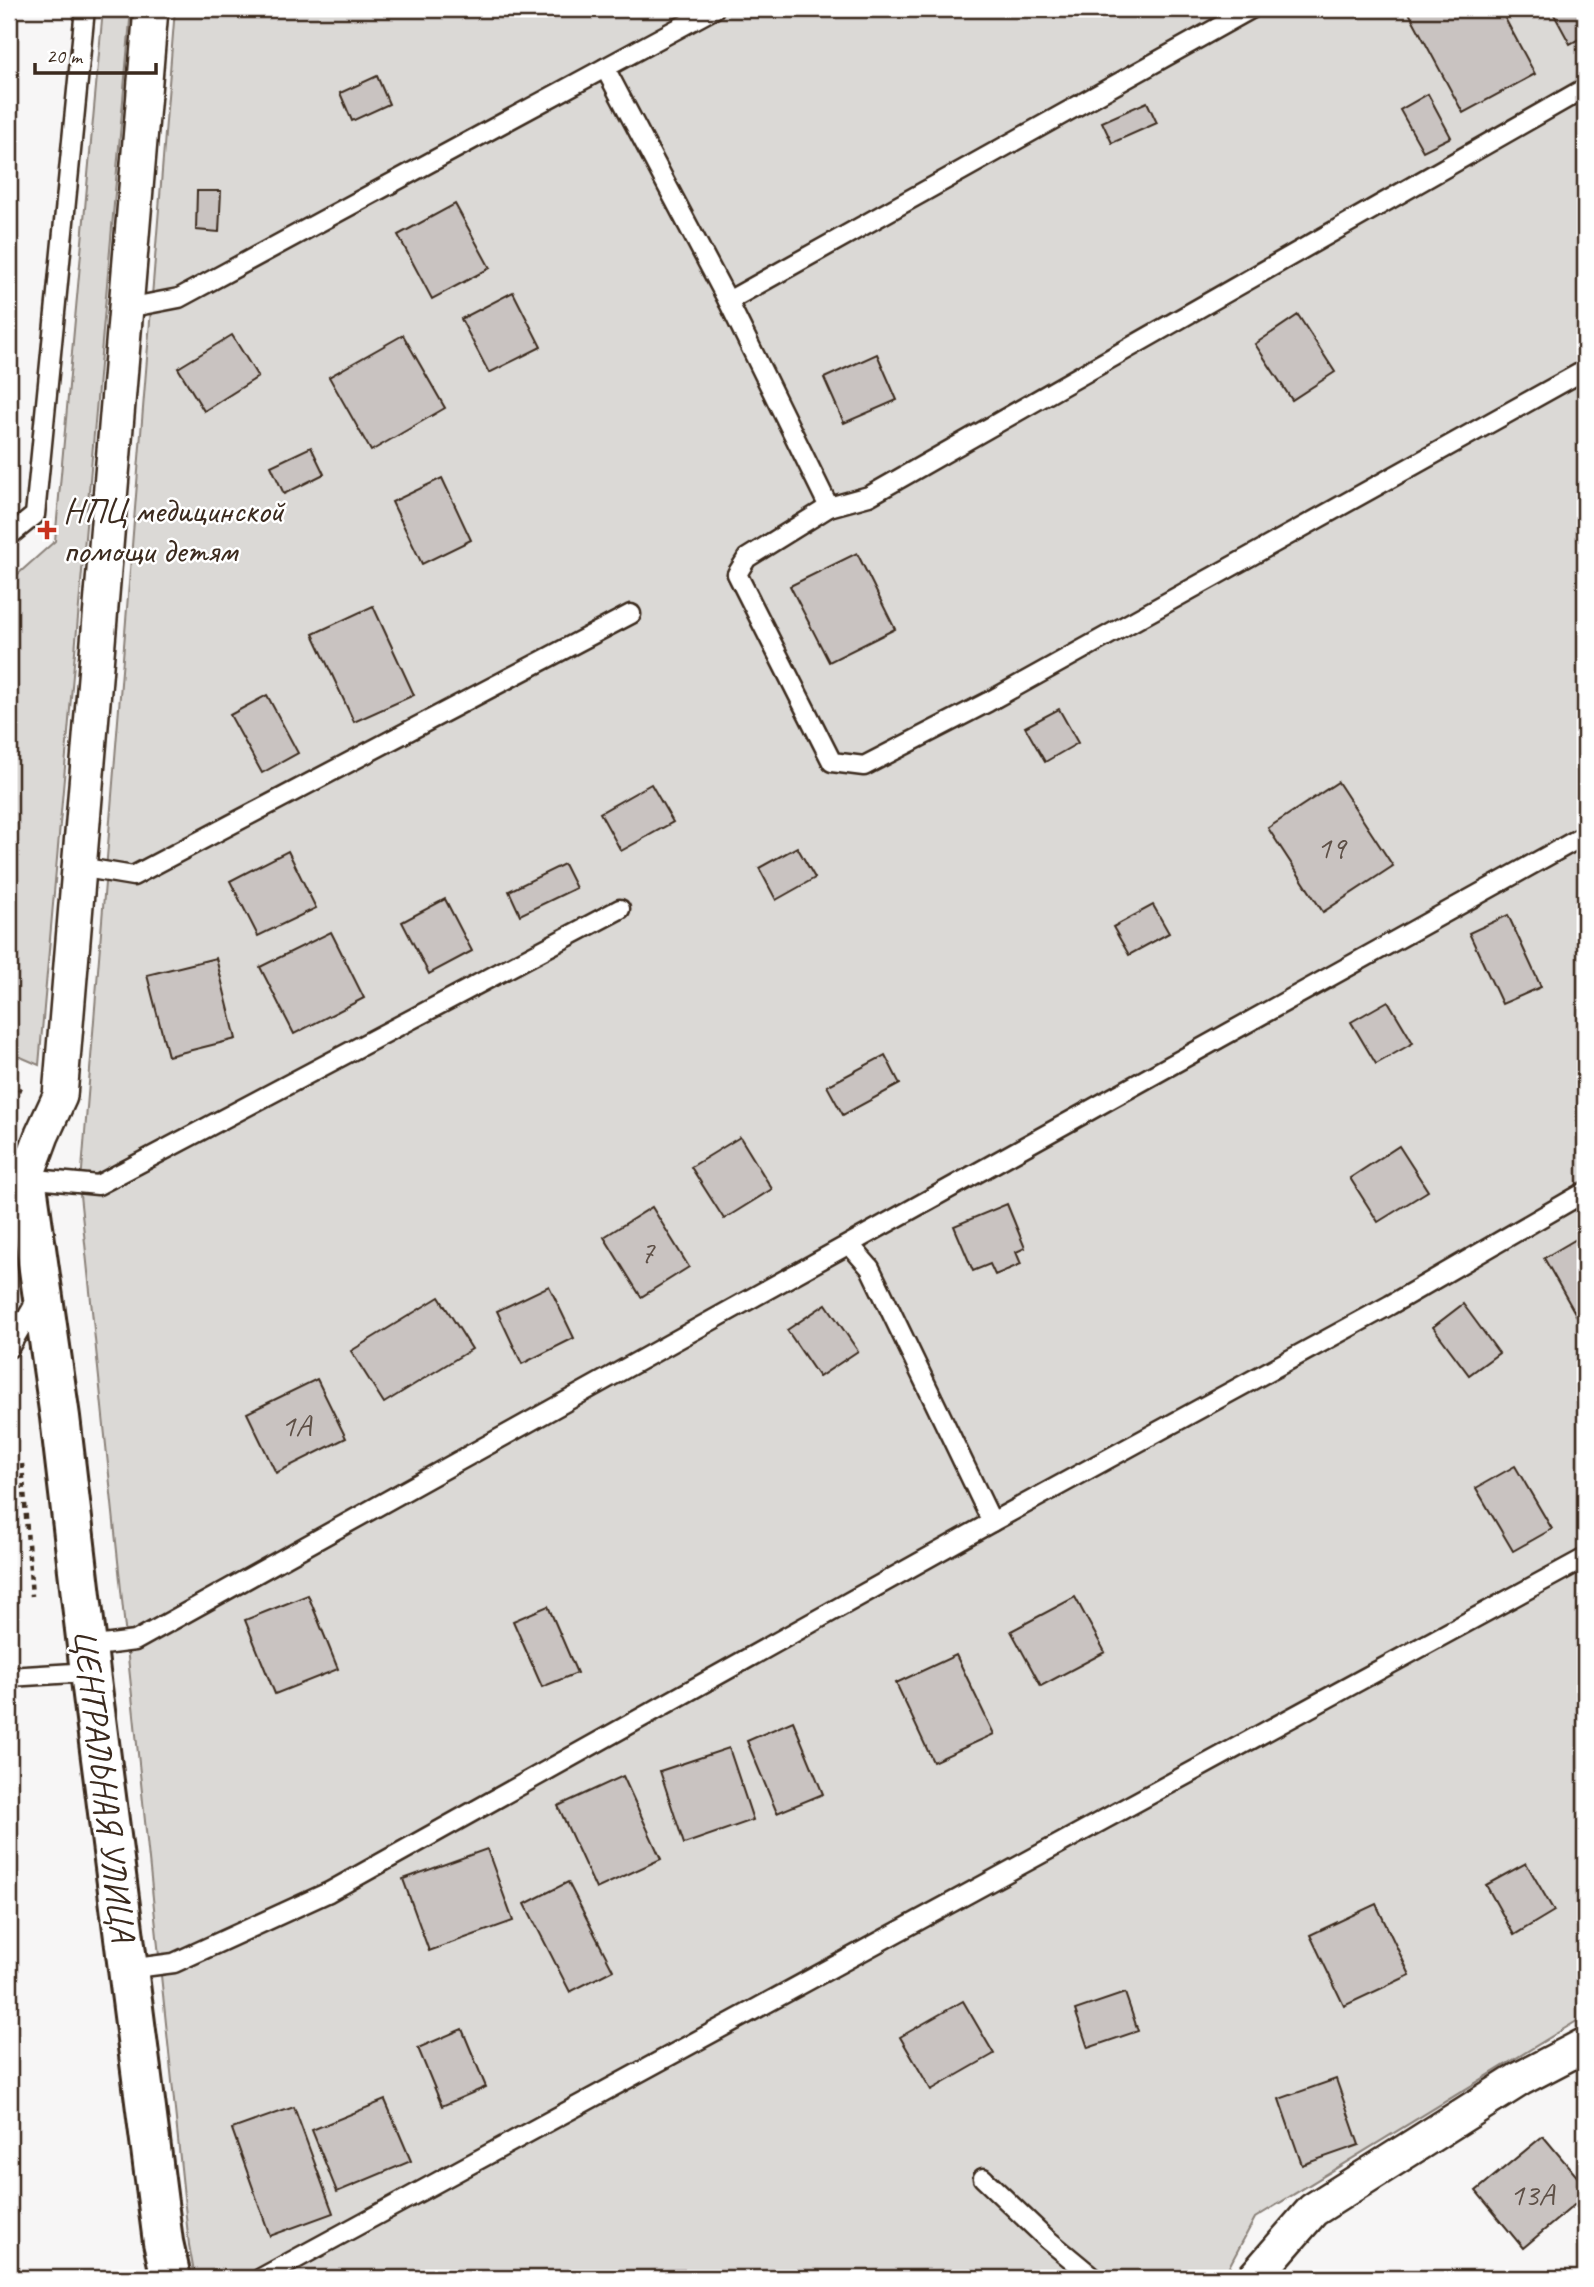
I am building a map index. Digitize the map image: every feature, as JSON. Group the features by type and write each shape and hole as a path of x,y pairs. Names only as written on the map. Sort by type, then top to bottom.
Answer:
{"street":[{"path":"17,1172 42,1135 60,1096 151,9"},
{"name":"ЦЕНТРАЛЬНАЯ УЛИЦА","path":"17,1172 43,1291 163,2242 171,2278"},
{"path":"1254,2278 1312,2210 1520,2079 1585,2045"}],"lane":[{"path":"9,536 36,515 85,9"},
{"path":"127,308 179,298 714,9"},
{"path":"728,301 1251,9"},
{"path":"605,68 728,301 829,507"},
{"path":"1585,88 869,496 829,507 747,558 737,574 831,762 864,766 988,702 1585,370"},
{"path":"79,867 133,876 631,614"},
{"path":"9,1677 88,1659 135,1642 1585,835"},
{"path":"17,1172 98,1185 620,909"},
{"path":"128,1969 174,1963 329,1892 992,1522 1378,1312 1585,1192"},
{"path":"850,1245 870,1268 992,1522"},
{"path":"9,1348 43,1291"},
{"path":"261,2278 1585,1558"},
{"path":"983,2178 1047,2239 1094,2278"}],"path":[{"path":"22,1460 32,1596"}],"shaded area":[{"path":"103,9 131,9 39,1065 9,1052 9,582 55,541"},
{"path":"175,9 1585,9 1585,2016 1255,2218 1223,2278 195,2278 189,2245 80,1195"}],"building":[{"path":"1407,9 1500,9 1535,74 1463,113"},
{"path":"1551,9 1585,9 1585,36 1570,44"},
{"path":"377,76 389,104 352,121 340,93"},
{"path":"1428,94 1451,137 1423,151 1400,110"},
{"path":"1147,102 1157,123 1112,143 1102,122"},
{"path":"197,191 221,191 219,232 196,230"},
{"path":"455,204 490,268 432,299 398,235"},
{"path":"513,292 541,347 489,373 461,319"},
{"path":"1298,315 1335,372 1292,400 1255,344"},
{"path":"232,335 258,377 204,411 178,368"},
{"path":"403,335 445,408 371,451 329,377"},
{"path":"877,354 897,400 844,423 824,378"},
{"path":"311,447 324,474 284,494 271,466"},
{"path":"442,478 471,540 422,564 392,502"},
{"path":"857,553 895,629 829,662 790,586"},
{"path":"373,606 414,695 354,722 313,634"},
{"path":"267,695 298,753 262,773 230,715"},
{"path":"1059,709 1078,743 1045,762 1025,727"},
{"path":"1338,782 1393,866 1323,912 1268,828"},
{"path":"651,784 673,822 621,851 600,813"},
{"path":"797,847 815,878 776,900 759,868"},
{"path":"288,851 316,908 258,936 230,881"},
{"path":"564,864 576,888 520,915 509,891"},
{"path":"445,899 472,951 429,974 402,922"},
{"path":"1153,905 1169,933 1129,955 1113,927"},
{"path":"1508,915 1541,987 1502,1004 1469,933"},
{"path":"331,932 364,998 294,1034 260,967"},
{"path":"216,958 236,1039 168,1056 147,975"},
{"path":"1388,1001 1413,1043 1376,1064 1351,1022"},
{"path":"885,1055 900,1084 843,1115 827,1086"},
{"path":"740,1137 772,1189 724,1219 691,1167"},
{"path":"1399,1146 1428,1191 1378,1222 1350,1178"},
{"path":"1007,1204 1025,1248 1016,1252 1021,1264 995,1275 990,1264 973,1271 954,1226"},
{"path":"652,1207 689,1267 641,1297 604,1237"},
{"path":"1585,1234 1585,1316 1579,1320 1544,1258"},
{"path":"549,1286 574,1338 522,1364 497,1311"},
{"path":"439,1297 472,1349 384,1403 351,1351"},
{"path":"826,1304 858,1351 819,1377 787,1330"},
{"path":"1463,1304 1499,1353 1469,1375 1433,1327"},
{"path":"317,1379 346,1438 276,1473 247,1413"},
{"path":"1515,1466 1552,1529 1513,1551 1476,1488"},
{"path":"308,1595 338,1669 275,1694 245,1620"},
{"path":"1075,1597 1105,1652 1041,1686 1011,1631"},
{"path":"548,1606 577,1673 542,1687 513,1621"},
{"path":"956,1655 994,1734 933,1762 896,1683"},
{"path":"793,1721 823,1794 777,1813 747,1741"},
{"path":"729,1748 753,1820 684,1844 660,1771"},
{"path":"623,1776 661,1859 596,1889 558,1806"},
{"path":"487,1849 513,1921 429,1951 403,1879"},
{"path":"1526,1863 1554,1911 1514,1935 1486,1885"},
{"path":"568,1882 613,1970 570,1992 525,1904"},
{"path":"1376,1904 1410,1975 1344,2006 1310,1935"},
{"path":"1125,1993 1138,2031 1088,2048 1075,2010"},
{"path":"963,2001 994,2054 931,2090 900,2037"},
{"path":"462,2029 486,2087 442,2106 418,2048"},
{"path":"1336,2079 1359,2145 1302,2165 1279,2099"},
{"path":"385,2100 411,2161 337,2192 312,2130"},
{"path":"294,2107 333,2213 270,2236 232,2129"},
{"path":"1543,2136 1585,2186 1585,2196 1523,2248 1476,2191"}],"place":[{"name":"НПЦ медицинской помощи детям","path":"47,530"}]}
